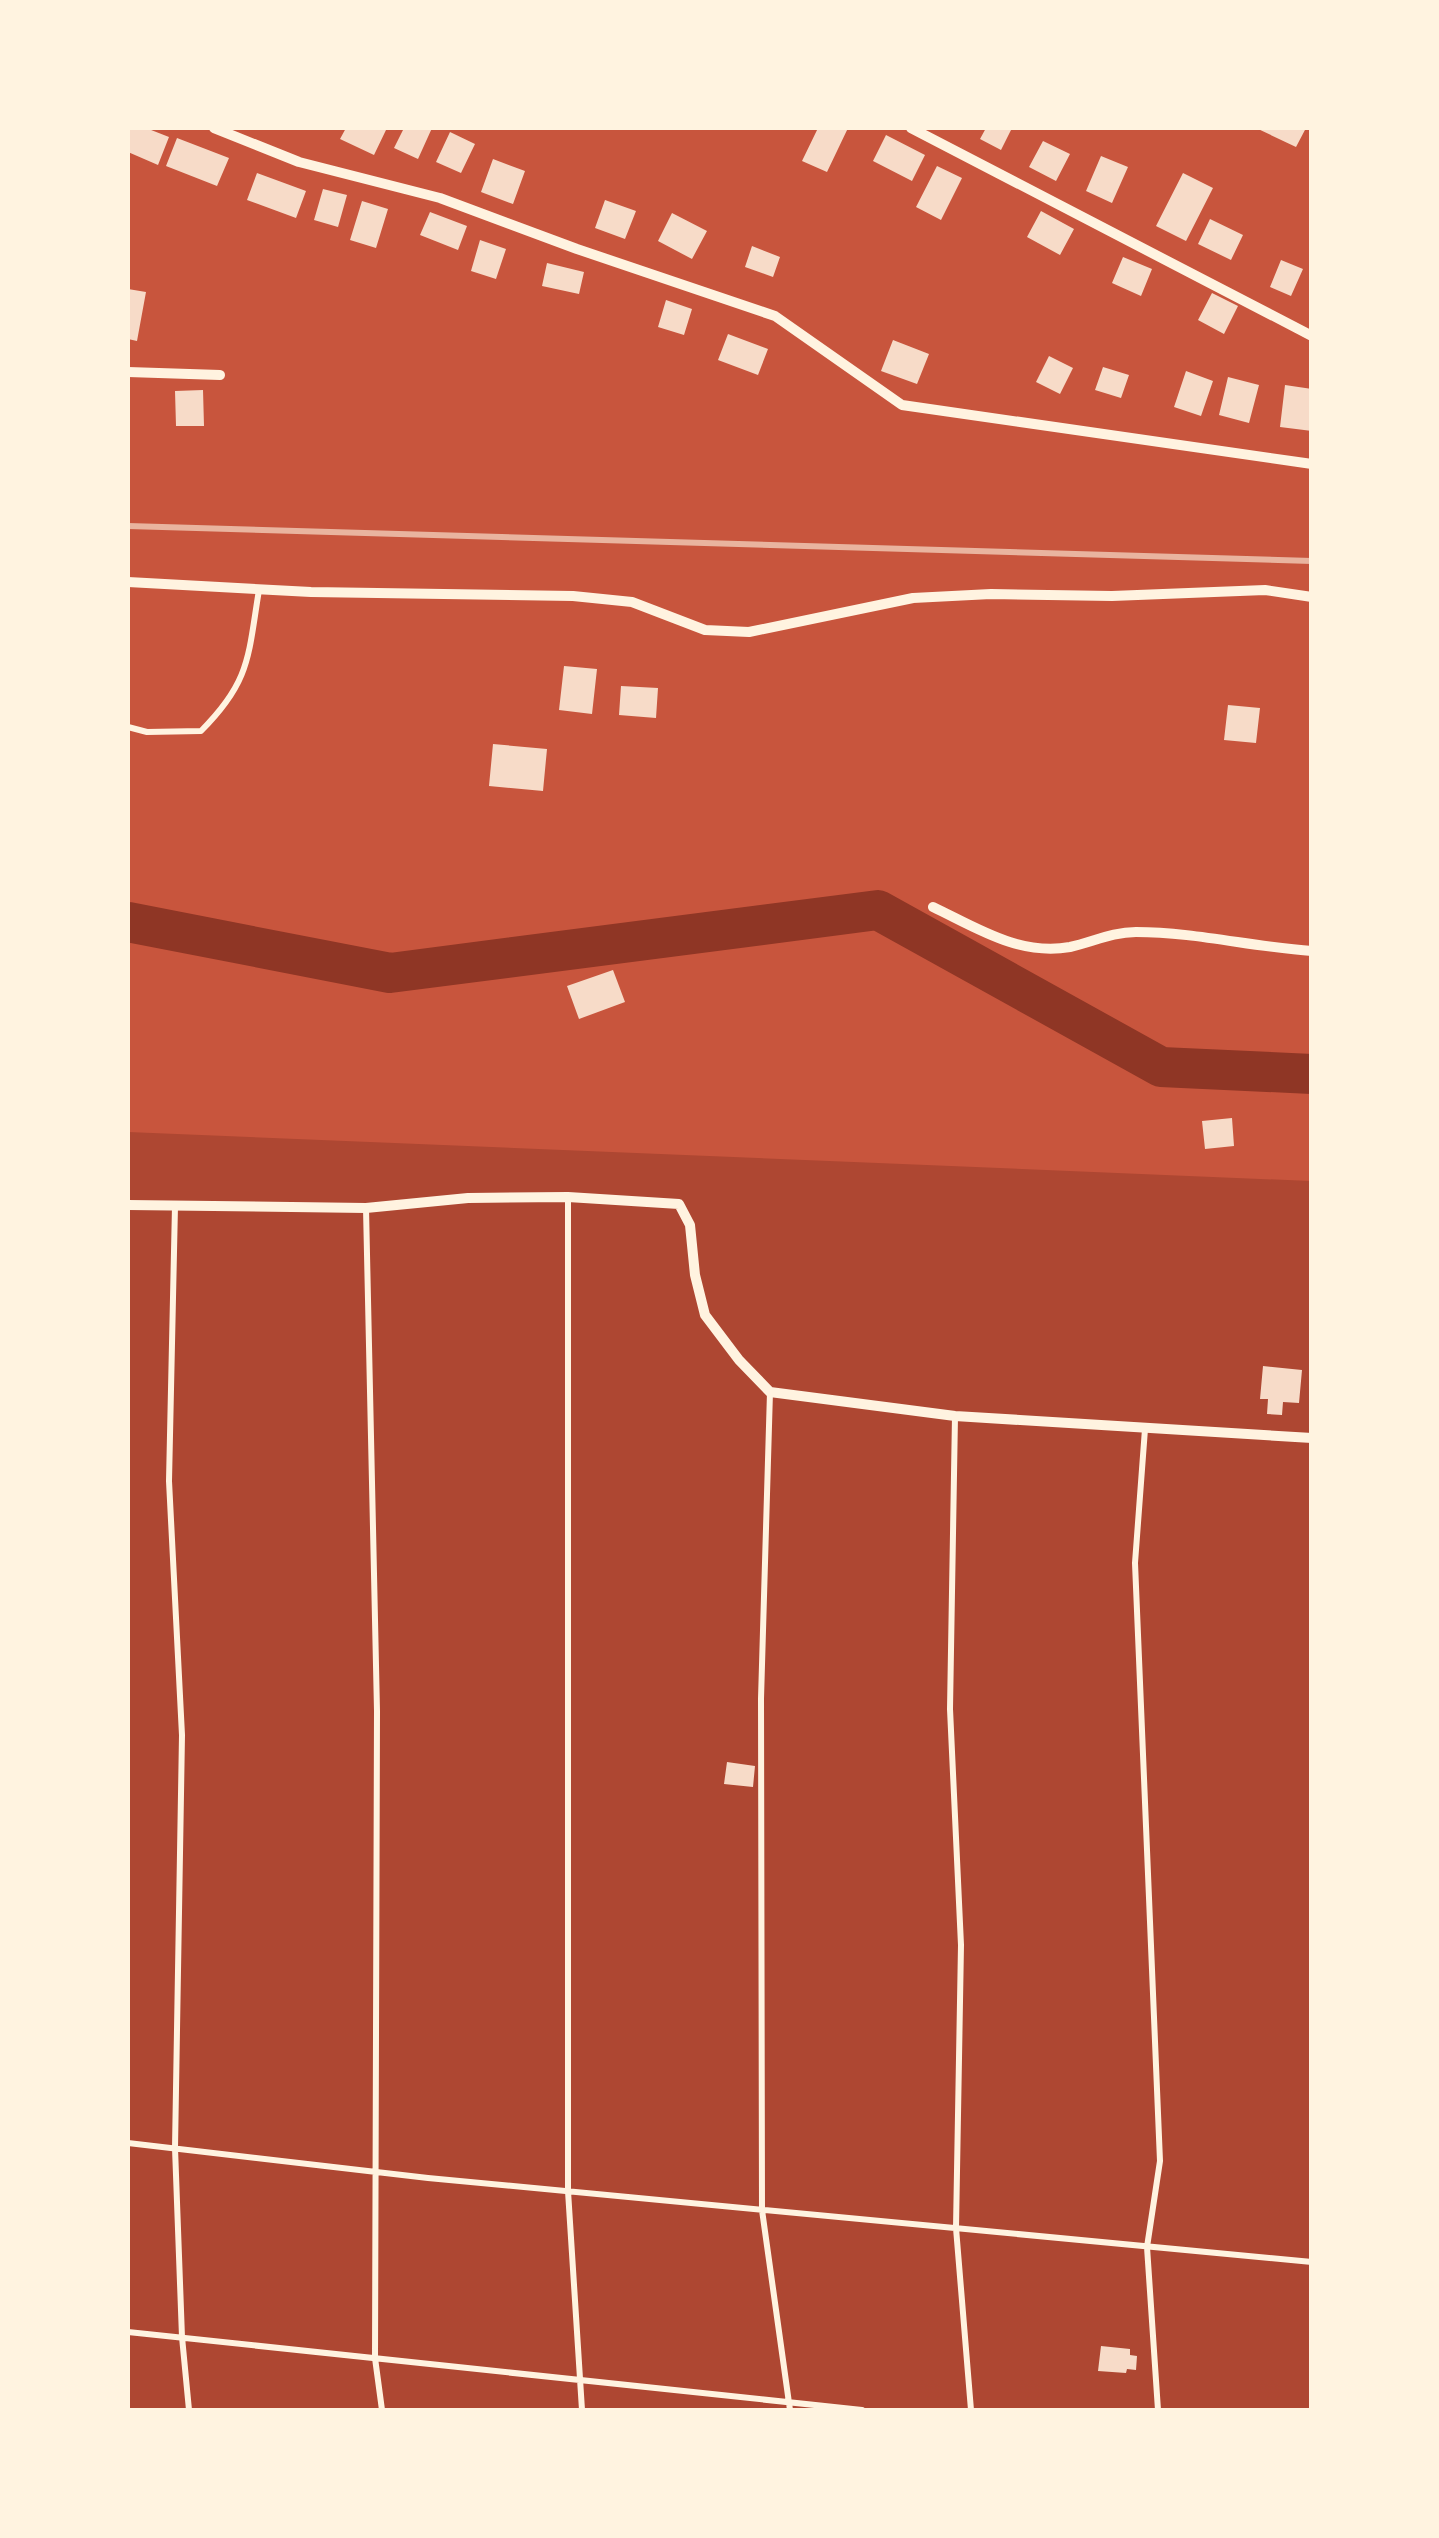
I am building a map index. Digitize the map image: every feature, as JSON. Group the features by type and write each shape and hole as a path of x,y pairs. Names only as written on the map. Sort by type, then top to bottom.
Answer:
{"street":[{"path":"214,128 299,162 440,198 775,316 902,406 1312,464"},
{"path":"911,128 1312,336"},
{"path":"128,372 220,374"},
{"path":"128,582 260,590 573,596 632,602 705,630 749,632 932,597 1265,590 1312,597"},
{"path":"933,907 1011,944 1039,949 1072,946 1102,934 1137,932 1312,951"},
{"path":"128,1205 366,1208 468,1198 568,1197 680,1204 690,1226 695,1275 706,1314 739,1360 770,1392 954,1416 1312,1438"}],"lane":[{"path":"128,727 147,732 201,732 227,706 246,672 260,590"},
{"path":"568,1197 568,2191 582,2410"},
{"path":"175,1206 169,1481 182,1735 175,2148 182,2337 190,2410"},
{"path":"366,1208 377,1711 375,2358 382,2410"},
{"path":"770,1392 761,1699 762,2210 790,2406"},
{"path":"954,1416 950,1709 962,1945 956,2228 972,2410"},
{"path":"1145,1428 1135,1563 1160,2161 1148,2247 1158,2410"},
{"path":"128,2143 568,2191 1312,2262"},
{"path":"128,2332 790,2406 862,2410"}],"shaded area":[{"path":"128,1132 1311,1181 1311,2410 128,2410"}],"building":[{"path":"128,128 146,128 169,137 158,165 128,152"},
{"path":"346,128 386,130 374,155 340,139"},
{"path":"404,128 432,128 418,159 394,148"},
{"path":"818,128 848,128 827,172 802,161"},
{"path":"986,128 1012,128 1001,150 980,139"},
{"path":"1256,128 1306,128 1296,147"},
{"path":"450,132 475,144 461,173 436,162"},
{"path":"886,135 925,155 912,181 873,161"},
{"path":"177,138 229,158 217,186 166,166"},
{"path":"1043,141 1070,154 1056,181 1029,167"},
{"path":"1101,156 1128,167 1112,203 1086,191"},
{"path":"493,159 525,171 513,204 481,192"},
{"path":"937,166 962,178 941,220 916,207"},
{"path":"257,173 306,191 296,218 247,200"},
{"path":"1183,173 1213,188 1186,241 1156,226"},
{"path":"323,189 347,195 338,227 314,220"},
{"path":"605,200 636,211 625,239 595,228"},
{"path":"362,201 388,209 376,248 350,240"},
{"path":"1041,211 1074,229 1060,255 1027,237"},
{"path":"430,212 467,226 458,250 420,235"},
{"path":"672,213 707,231 692,259 658,241"},
{"path":"1210,219 1243,235 1231,260 1198,244"},
{"path":"480,240 506,249 496,279 471,271"},
{"path":"752,246 780,257 773,277 745,267"},
{"path":"1123,257 1152,269 1141,296 1112,283"},
{"path":"1281,260 1303,269 1291,296 1270,287"},
{"path":"547,263 584,272 579,294 542,286"},
{"path":"128,289 146,292 137,341 128,339"},
{"path":"1212,293 1238,306 1224,334 1198,320"},
{"path":"666,300 692,309 684,335 658,327"},
{"path":"728,334 768,349 758,375 718,360"},
{"path":"893,340 929,354 917,384 881,371"},
{"path":"1049,356 1073,368 1060,394 1036,382"},
{"path":"1103,367 1129,375 1121,398 1095,390"},
{"path":"1186,371 1213,381 1201,416 1174,407"},
{"path":"1228,377 1259,385 1249,423 1219,415"},
{"path":"1285,385 1312,389 1312,431 1280,427"},
{"path":"203,390 204,426 176,426 175,391"},
{"path":"564,666 597,669 592,714 559,710"},
{"path":"621,686 658,688 656,718 619,715"},
{"path":"1228,705 1260,708 1256,743 1224,740"},
{"path":"493,744 547,749 543,791 489,786"},
{"path":"613,970 625,1002 579,1019 567,986"},
{"path":"1232,1118 1234,1146 1205,1149 1202,1121"},
{"path":"1263,1366 1302,1370 1299,1403 1283,1402 1282,1415 1267,1414 1268,1399 1260,1399"},
{"path":"727,1762 755,1766 753,1787 724,1784"},
{"path":"1101,2346 1130,2349 1130,2355 1137,2356 1136,2370 1098,2371"}],"waterway":[{"path":"128,922 390,973 878,910 1161,1067 1312,1074"}],"railway":[{"path":"128,526 1312,561"}]}
